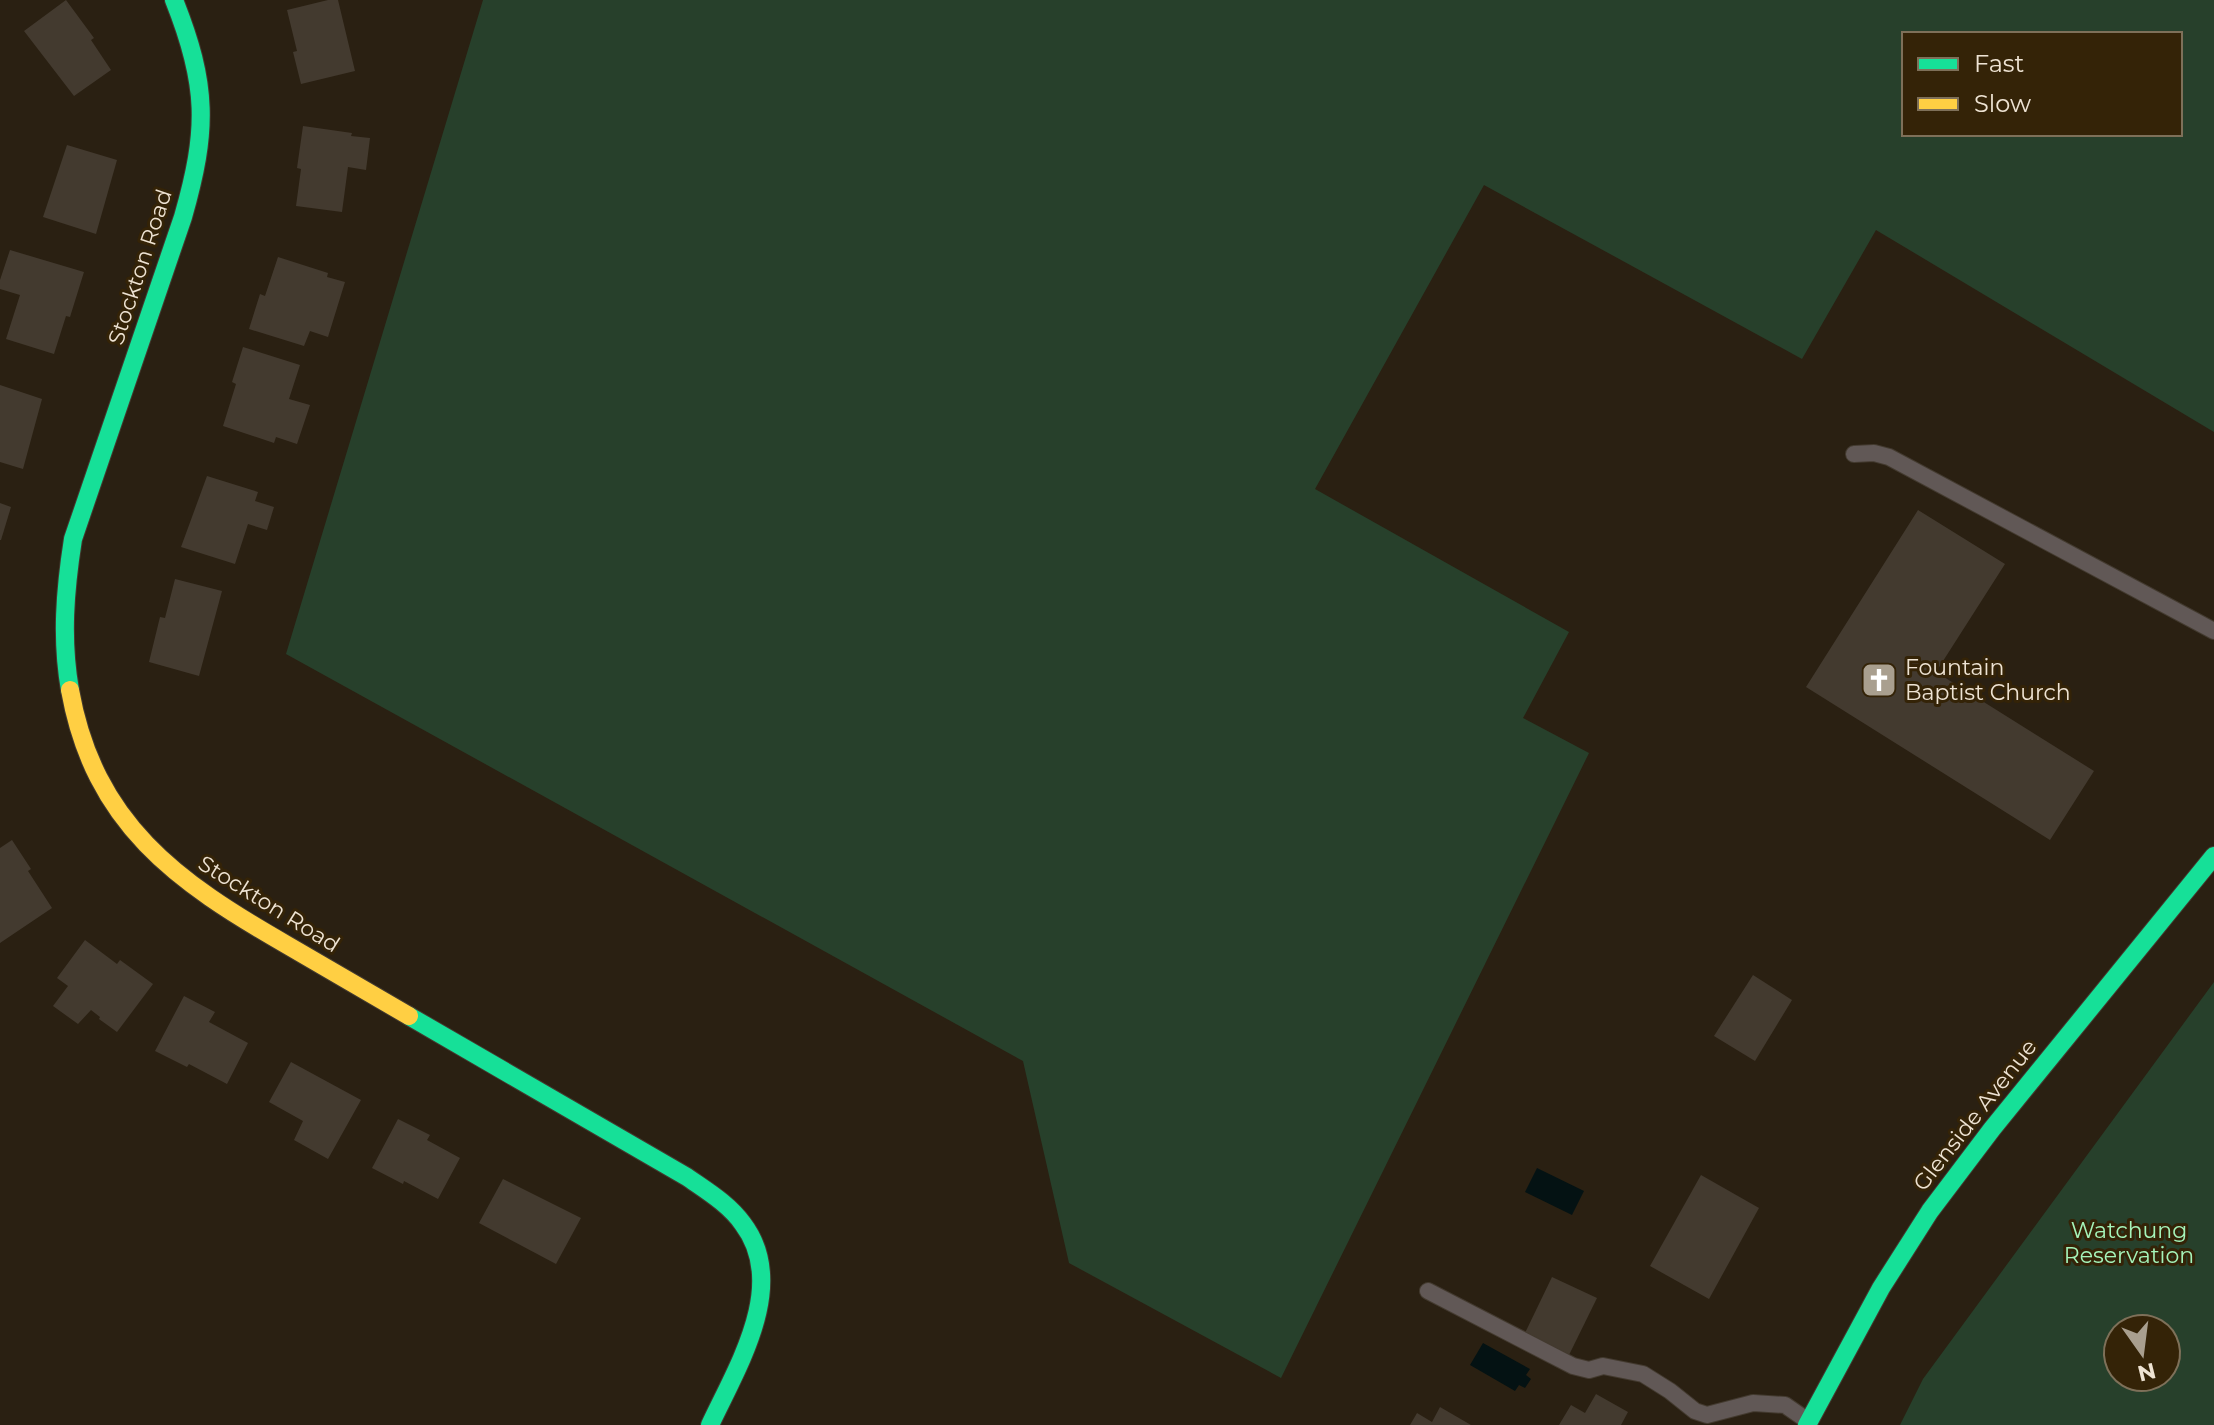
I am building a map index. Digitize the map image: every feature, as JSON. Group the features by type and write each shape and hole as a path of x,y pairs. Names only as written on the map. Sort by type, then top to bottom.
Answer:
{"street":[{"name":"Stockton Road","path":"174,0 184,23 198,78 201,135 198,163 183,217 73,539 68,562 62,607 62,642 73,710 83,743 115,805 135,833 184,882 231,913 687,1177 718,1199 741,1222 756,1249 761,1286 744,1350 710,1425"},
{"name":"Glenside Avenue","path":"1808,1424 1881,1288 1930,1211 1992,1129 2214,856"}],"lane":[{"path":"1854,454 1874,453 1889,457 2214,631"},
{"path":"1428,1291 1573,1366 1589,1370 1603,1366 1643,1374 1704,1420 1753,1403 1785,1405 1808,1424"}],"green space":[{"path":"483,0 2214,0 2214,432 1876,230 1802,359 1484,185 1315,489 1569,632 1523,718 1589,753 1281,1378 1069,1263 1023,1061 286,654"},
{"name":"Watchung Reservation","path":"2214,982 2214,1425 1900,1425 1923,1379"}],"shaded area":[{"path":"1537,1168 1584,1191 1572,1215 1525,1192"},
{"path":"1483,1343 1530,1369 1526,1375 1531,1379 1525,1388 1519,1385 1515,1391 1470,1365"}],"building":[{"path":"66,0 94,38 91,40 111,70 74,96 24,31"},
{"path":"338,0 355,71 301,84 287,10"},
{"path":"303,126 370,138 366,170 348,167 342,212 296,206"},
{"path":"67,145 117,160 96,234 43,217"},
{"path":"10,250 84,272 54,354 6,339 20,295 0,289"},
{"path":"278,257 328,273 327,277 345,282 328,337 310,331 304,346 249,329 260,294 265,296"},
{"path":"243,347 300,365 289,399 310,405 297,444 276,437 274,443 223,426"},
{"path":"0,385 42,399 23,469 0,462"},
{"path":"207,476 258,492 255,501 274,507 267,530 248,524 235,564 181,547"},
{"path":"0,503 11,507 1,540 0,540"},
{"name":"Fountain Baptist Church","path":"1918,510 2005,564 1936,672 2094,771 2050,840 1806,687"},
{"path":"175,579 222,591 199,676 149,662 160,617 165,618"},
{"path":"12,840 52,908 0,943 0,848"},
{"path":"85,940 117,964 120,960 153,984 117,1032 91,1010 78,1024 53,1006 68,986 57,978"},
{"path":"1753,975 1792,1000 1755,1061 1714,1036"},
{"path":"184,996 215,1012 209,1022 248,1043 227,1084 155,1051"},
{"path":"291,1062 361,1100 328,1159 294,1140 303,1121 269,1102"},
{"path":"398,1119 430,1135 427,1140 460,1158 438,1199 372,1168"},
{"path":"1701,1175 1759,1208 1709,1299 1650,1266"},
{"path":"503,1179 581,1218 556,1264 479,1223"},
{"path":"1552,1277 1597,1298 1569,1355 1525,1333"},
{"path":"1596,1394 1628,1412 1621,1425 1559,1425 1571,1405 1585,1413"},
{"path":"1440,1407 1471,1425 1410,1425 1417,1413 1432,1422"}],"traffic: fast":[{"path":"70,690 65,614 73,539 183,217 197,158 201,108 198,83 174,0"},
{"path":"1807,1425 1881,1288 1930,1211 1992,1129 2214,856"},
{"path":"409,1016 687,1177 724,1204 743,1224 756,1248 761,1273 760,1299 744,1352 710,1425"}],"traffic: slow":[{"path":"70,690 82,737 99,778 120,813 146,844 176,872 210,897 409,1016"}],"place":[{"name":"Fountain Baptist Church","path":"1879,680"}]}
